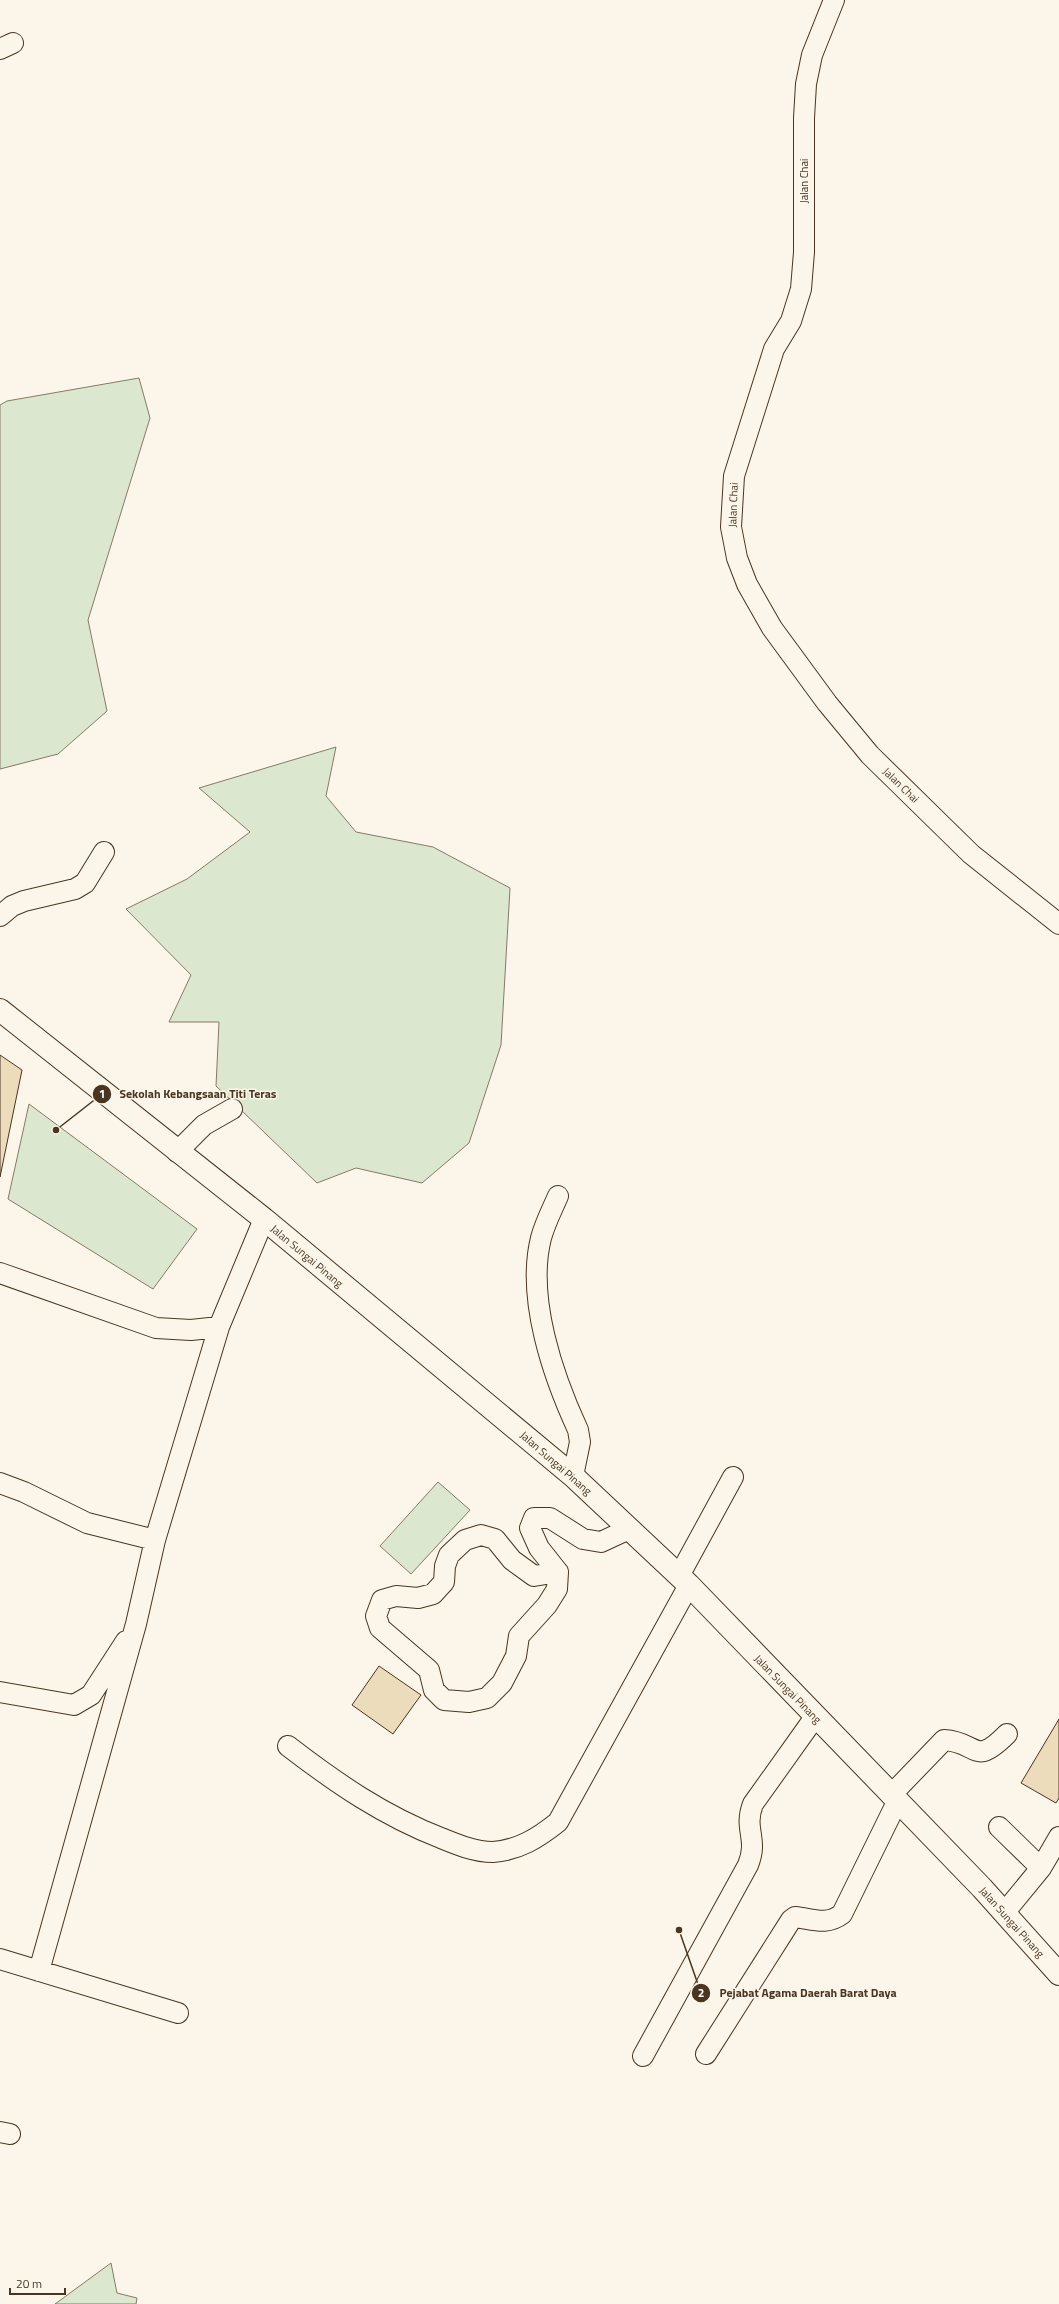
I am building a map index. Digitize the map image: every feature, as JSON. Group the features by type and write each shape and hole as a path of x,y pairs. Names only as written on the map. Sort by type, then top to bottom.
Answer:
{"main road":[{"name":"Jalan Sungai Pinang","path":"0,1010 177,1152 264,1219 573,1476 684,1581 1004,1914 1059,1974"}],"street":[{"name":"Jalan Chai","path":"834,0 812,55 806,84 804,118 804,252 801,289 791,321 774,349 734,476 731,526 737,558 747,584 772,628 826,703 870,755 971,854 1059,924"},
{"path":"0,916 12,906 24,901 74,889 85,883 104,852"},
{"path":"177,1152 204,1125 232,1109"},
{"path":"558,1196 545,1224 537,1261 539,1291 548,1352 578,1430 580,1442 573,1476"},
{"path":"38,1971 136,1624 155,1540 219,1327 264,1219"},
{"path":"0,1273 156,1328 191,1330 219,1327"},
{"path":"288,1746 329,1778 373,1806 419,1830 468,1849 492,1852 517,1848 539,1838 558,1822 684,1581 733,1477"},
{"path":"0,1483 24,1492 87,1523 155,1540"},
{"path":"558,1572 534,1576 512,1560 495,1539 481,1535 465,1540 449,1555 445,1566 444,1582 433,1594 418,1598 396,1596 382,1600 376,1616 380,1628 429,1670 434,1690 444,1700 469,1702 487,1698 502,1683 516,1656 519,1636 547,1605 557,1589 558,1572 539,1548 530,1528 534,1518 550,1518 583,1539 601,1542 629,1529"},
{"path":"0,1692 74,1705 90,1695 136,1624"},
{"path":"643,2056 748,1865 753,1853 753,1840 748,1826 749,1816 753,1804 815,1718"},
{"path":"706,2054 791,1920 795,1917 824,1922 834,1920 842,1914 894,1799 944,1740 950,1740 979,1752 987,1751 1007,1734"},
{"path":"999,1827 1040,1868"},
{"path":"1004,1914 1040,1868 1059,1837"},
{"path":"0,1960 178,2013"}],"green space":[{"path":"139,378 150,418 88,620 107,711 58,754 0,769 0,405 7,401"},
{"path":"336,747 326,796 356,832 433,847 510,888 501,1045 469,1143 422,1183 356,1168 317,1183 216,1086 219,1022 169,1022 191,975 126,909 187,879 250,832 199,788"},
{"path":"29,1104 197,1229 153,1289 8,1199"},
{"path":"438,1482 470,1510 411,1574 380,1546"},
{"path":"111,2263 117,2293 137,2298 136,2304 55,2304"}],"building":[{"path":"0,1055 22,1070 0,1177"},
{"path":"379,1666 421,1695 393,1734 352,1705"},
{"path":"1059,1719 1059,1798 1056,1803 1021,1783"}],"place":[{"name":"Sekolah Kebangsaan Titi Teras","path":"56,1130"},
{"name":"Pejabat Agama Daerah Barat Daya","path":"679,1930"}]}
